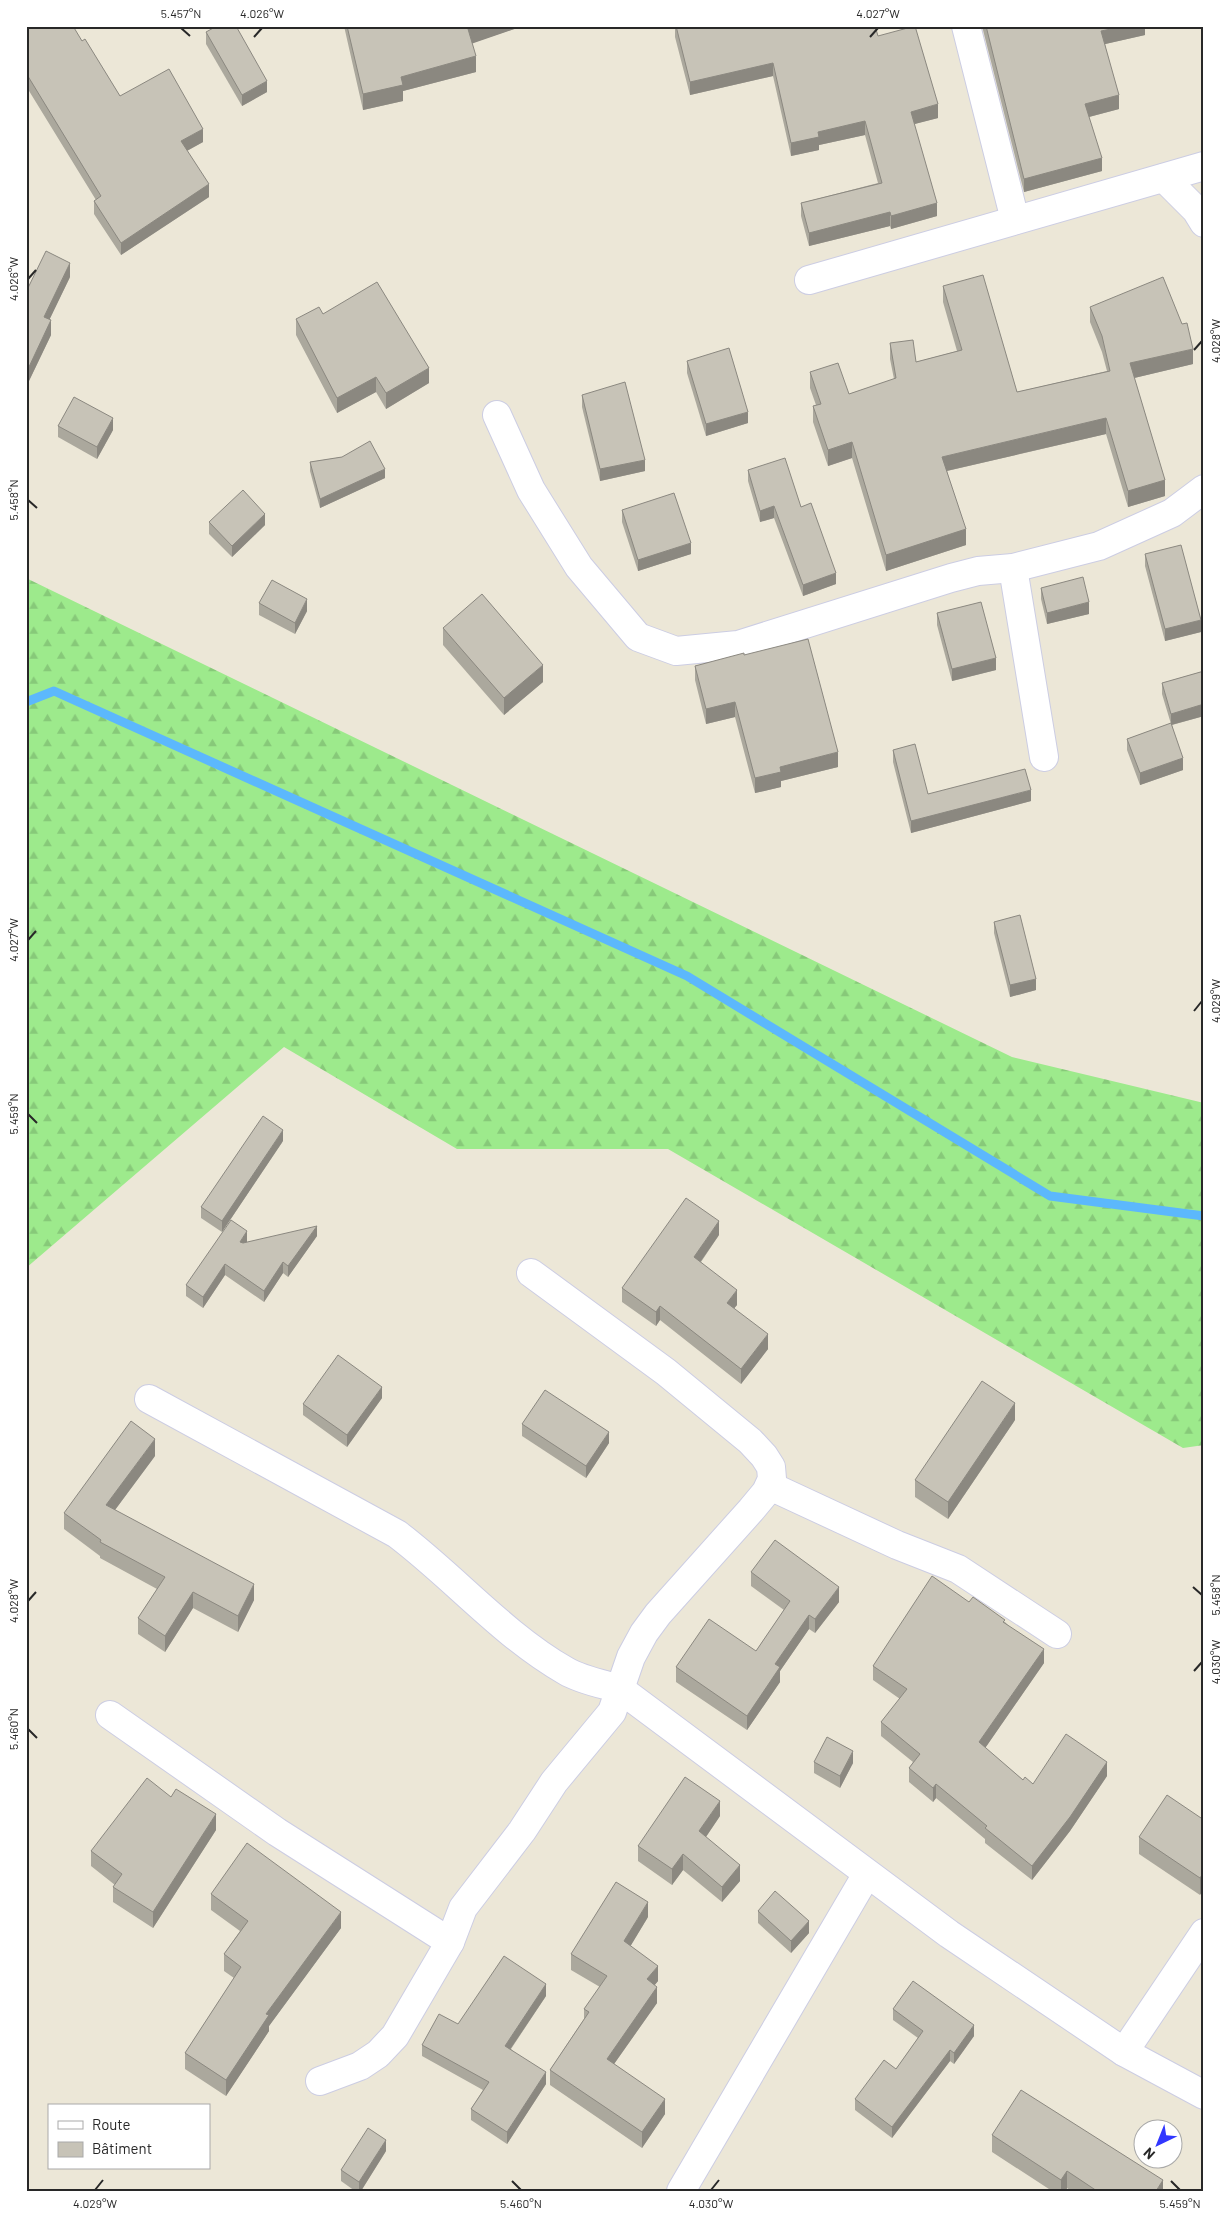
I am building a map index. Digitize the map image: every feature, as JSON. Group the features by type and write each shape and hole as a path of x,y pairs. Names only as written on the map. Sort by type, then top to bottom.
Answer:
{"street":[{"path":"966,26 1015,220"},
{"path":"809,280 1204,166"},
{"path":"1164,178 1196,210 1204,223"},
{"path":"497,415 530,490 578,567 638,637 676,651 738,645 915,588 978,571 1013,568 1099,546 1172,513 1204,489"},
{"path":"1013,568 1044,757"},
{"path":"320,2081 360,2066 384,2048 395,2036 450,1942 463,1908 522,1831 554,1782 612,1712 631,1657 644,1633 658,1614 719,1547 770,1486 772,1479 771,1467 750,1441 666,1372 531,1272"},
{"path":"149,1400 397,1534 432,1561 526,1644 567,1672 620,1689 949,1934 1124,2052 1204,2095"},
{"path":"770,1486 897,1544 958,1569 1057,1634"},
{"path":"110,1716 277,1832 450,1942"},
{"path":"681,2191 867,1874"},
{"path":"1124,2052 1204,1933"}],"green space":[{"path":"26,578 1012,1057 1204,1103 1204,1445 1183,1448 668,1149 457,1149 284,1047 26,1268"}],"building":[{"path":"26,26 73,26 82,41 85,39 120,96 169,69 203,129 181,141 209,184 121,243 94,201 101,196 26,73"},
{"path":"217,26 236,26 267,81 242,95 206,32"},
{"path":"347,26 477,26 468,29 476,56 401,77 403,85 363,94"},
{"path":"676,26 875,26 878,36 915,26 938,104 911,112 937,203 891,216 890,212 809,233 801,203 882,183 865,121 818,132 819,137 791,143 773,63 690,82"},
{"path":"986,26 1125,26 1101,31 1119,95 1085,104 1102,158 1024,179"},
{"path":"46,251 70,263 44,317 51,320 28,369 26,368 26,292"},
{"path":"983,275 1017,392 1110,371 1102,336 1090,307 1163,277 1182,324 1187,323 1193,349 1130,363 1165,480 1128,491 1106,418 942,457 966,529 886,555 852,442 828,450 813,406 821,404 810,372 838,363 849,394 896,378 890,343 913,340 916,362 962,350 943,286"},
{"path":"377,282 429,368 386,393 376,377 337,398 296,319 319,307 323,314"},
{"path":"729,348 748,412 706,424 687,361"},
{"path":"625,382 645,460 600,469 582,395"},
{"path":"74,397 113,418 97,447 58,426"},
{"path":"370,441 385,469 320,499 310,462 342,457"},
{"path":"785,458 801,507 811,503 836,573 803,585 774,506 760,511 748,470"},
{"path":"243,490 265,514 232,546 209,522"},
{"path":"674,493 691,543 638,560 622,510"},
{"path":"1181,545 1201,620 1165,629 1145,554"},
{"path":"1083,577 1089,602 1047,613 1041,588"},
{"path":"272,580 307,599 295,623 259,603"},
{"path":"482,594 543,665 504,698 443,628"},
{"path":"981,602 996,658 952,669 937,613"},
{"path":"808,639 838,752 780,767 781,772 755,778 735,702 706,709 695,666"},
{"path":"1204,671 1204,704 1171,714 1162,683"},
{"path":"1171,723 1183,758 1140,773 1127,739"},
{"path":"915,744 928,794 1025,769 1031,790 911,821 893,750"},
{"path":"1020,915 1036,979 1010,985 994,922"},
{"path":"263,1116 283,1130 222,1221 201,1207"},
{"path":"686,1198 719,1221 694,1257 737,1290 727,1303 768,1334 741,1369 660,1306 656,1312 622,1288"},
{"path":"231,1220 247,1231 240,1242 243,1243 317,1226 288,1266 283,1262 264,1291 225,1264 203,1297 186,1285"},
{"path":"338,1355 382,1387 347,1435 303,1404"},
{"path":"982,1381 1015,1403 948,1502 915,1480"},
{"path":"545,1390 609,1432 586,1466 522,1424"},
{"path":"131,1421 155,1439 106,1505 254,1584 238,1616 193,1592 165,1636 138,1618 165,1577 100,1542 101,1540 64,1513"},
{"path":"775,1540 839,1587 815,1619 809,1615 775,1664 780,1667 747,1716 676,1667 709,1619 756,1651 790,1601 751,1572"},
{"path":"932,1576 969,1602 973,1597 1005,1620 1003,1622 1044,1649 979,1742 1023,1780 1025,1777 1033,1784 1066,1734 1107,1762 1070,1817 1032,1866 985,1828 987,1826 936,1784 933,1788 909,1768 920,1754 881,1722 907,1689 873,1666"},
{"path":"827,1737 853,1751 840,1776 814,1762"},
{"path":"685,1777 720,1801 699,1831 740,1865 722,1887 683,1854 672,1869 638,1846"},
{"path":"147,1778 171,1797 176,1789 216,1814 153,1912 113,1887 122,1874 91,1851"},
{"path":"1167,1795 1204,1820 1204,1872 1200,1878 1139,1837"},
{"path":"247,1843 341,1912 266,2014 269,2015 226,2080 185,2053 241,1967 224,1954 248,1921 211,1894"},
{"path":"616,1882 648,1902 624,1941 658,1966 647,1979 657,1987 607,2059 665,2099 642,2132 550,2070 589,2012 584,2009 607,1976 571,1954"},
{"path":"775,1891 809,1921 791,1941 758,1911"},
{"path":"504,1956 546,1984 505,2046 546,2072 507,2132 471,2109 489,2082 422,2045 439,2014 458,2024"},
{"path":"913,1981 974,2025 954,2053 950,2050 892,2127 855,2099 884,2060 896,2069 923,2031 893,2009"},
{"path":"1021,2090 1132,2160 1132,2170 1147,2170 1163,2180 1156,2191 1097,2191 1067,2171 1061,2180 992,2135"},
{"path":"368,2128 386,2140 359,2182 341,2170"}],"waterway":[{"path":"26,702 54,691 687,976 1050,1196 1204,1216"}]}
